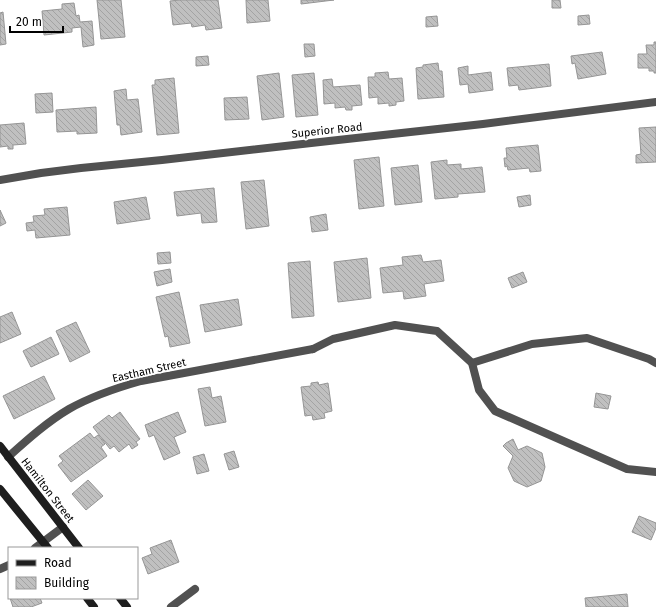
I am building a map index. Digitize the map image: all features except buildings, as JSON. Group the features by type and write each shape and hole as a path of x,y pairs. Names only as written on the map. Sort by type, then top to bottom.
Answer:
{"main road":[{"name":"Hamilton Street","path":"0,446 78,547"},
{"path":"0,489 46,545"},
{"path":"88,599 94,607"},
{"path":"121,599 127,607"}],"street":[{"name":"Superior Road","path":"0,180 81,168 483,124 656,102"},
{"name":"Eastham Street","path":"8,457 58,416 83,401 115,388 140,381 312,349 333,339 395,325 437,331 472,363"},
{"path":"656,363 650,359 587,338 532,344 472,363 479,390 495,411 627,469 656,472"},
{"path":"46,545 63,527"},
{"path":"171,607 195,590"}]}
